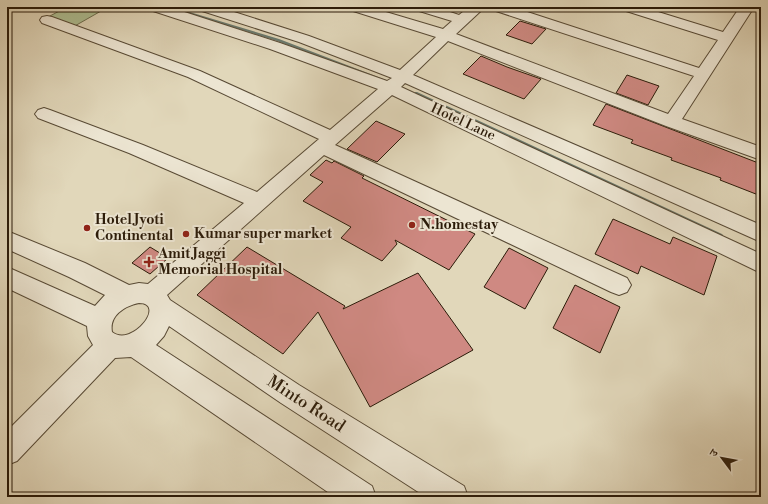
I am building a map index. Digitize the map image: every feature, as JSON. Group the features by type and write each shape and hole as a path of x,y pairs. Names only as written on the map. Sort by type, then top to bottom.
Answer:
{"street":[{"name":"Hotel Lane","path":"155,7 275,46 396,82"},
{"name":"Hotel Lane","path":"204,7 273,28 344,53 396,82 761,264"},
{"path":"355,7 446,35 672,122 761,154"},
{"path":"421,7 470,12"},
{"path":"498,7 703,74"},
{"path":"628,7 726,38"},
{"path":"672,122 747,7"},
{"path":"156,301 260,201 396,82 470,12"},
{"path":"47,20 194,74 328,142 619,284"},
{"path":"396,82 761,234"},
{"path":"44,114 136,149 260,201"},
{"path":"7,240 77,270 127,295"},
{"path":"7,277 100,320"},
{"path":"7,451 122,345 146,338 156,327 161,318 156,301 139,293 127,295 106,309 100,320 99,330 102,339 122,345 361,497"},
{"name":"Minto Road","path":"156,301 290,394 453,497"}],"green space":[{"path":"67,7 108,7 73,27 48,17"}],"building":[{"path":"520,21 546,29 532,44 506,35"},
{"path":"481,56 541,79 524,99 463,74"},
{"path":"627,75 659,86 648,105 616,93"},
{"path":"606,104 761,164 761,196 720,180 721,178 671,160 672,158 631,143 633,140 593,125"},
{"path":"376,121 405,134 377,162 347,149"},
{"path":"326,160 332,163 334,161 364,176 362,178 475,234 449,270 395,240 397,244 382,261 341,238 351,227 303,201 323,182 310,175"},
{"path":"613,219 670,244 673,237 717,256 704,295 641,266 638,274 595,254"},
{"path":"150,247 168,258 150,274 132,263"},
{"path":"247,247 345,306 343,309 418,273 473,350 370,407 318,312 283,354 197,295"},
{"path":"509,248 548,268 525,309 484,287"},
{"path":"575,285 620,307 600,353 553,328"}],"waterway":[{"path":"169,7 278,40 384,80"},
{"path":"416,93 720,235"}],"place":[{"name":"N.homestay","path":"412,225"},
{"name":"Hotel Jyoti Continental","path":"87,228"},
{"name":"Kumar super market","path":"186,234"},
{"name":"Amit Jaggi Memorial Hospital","path":"149,262"}]}
